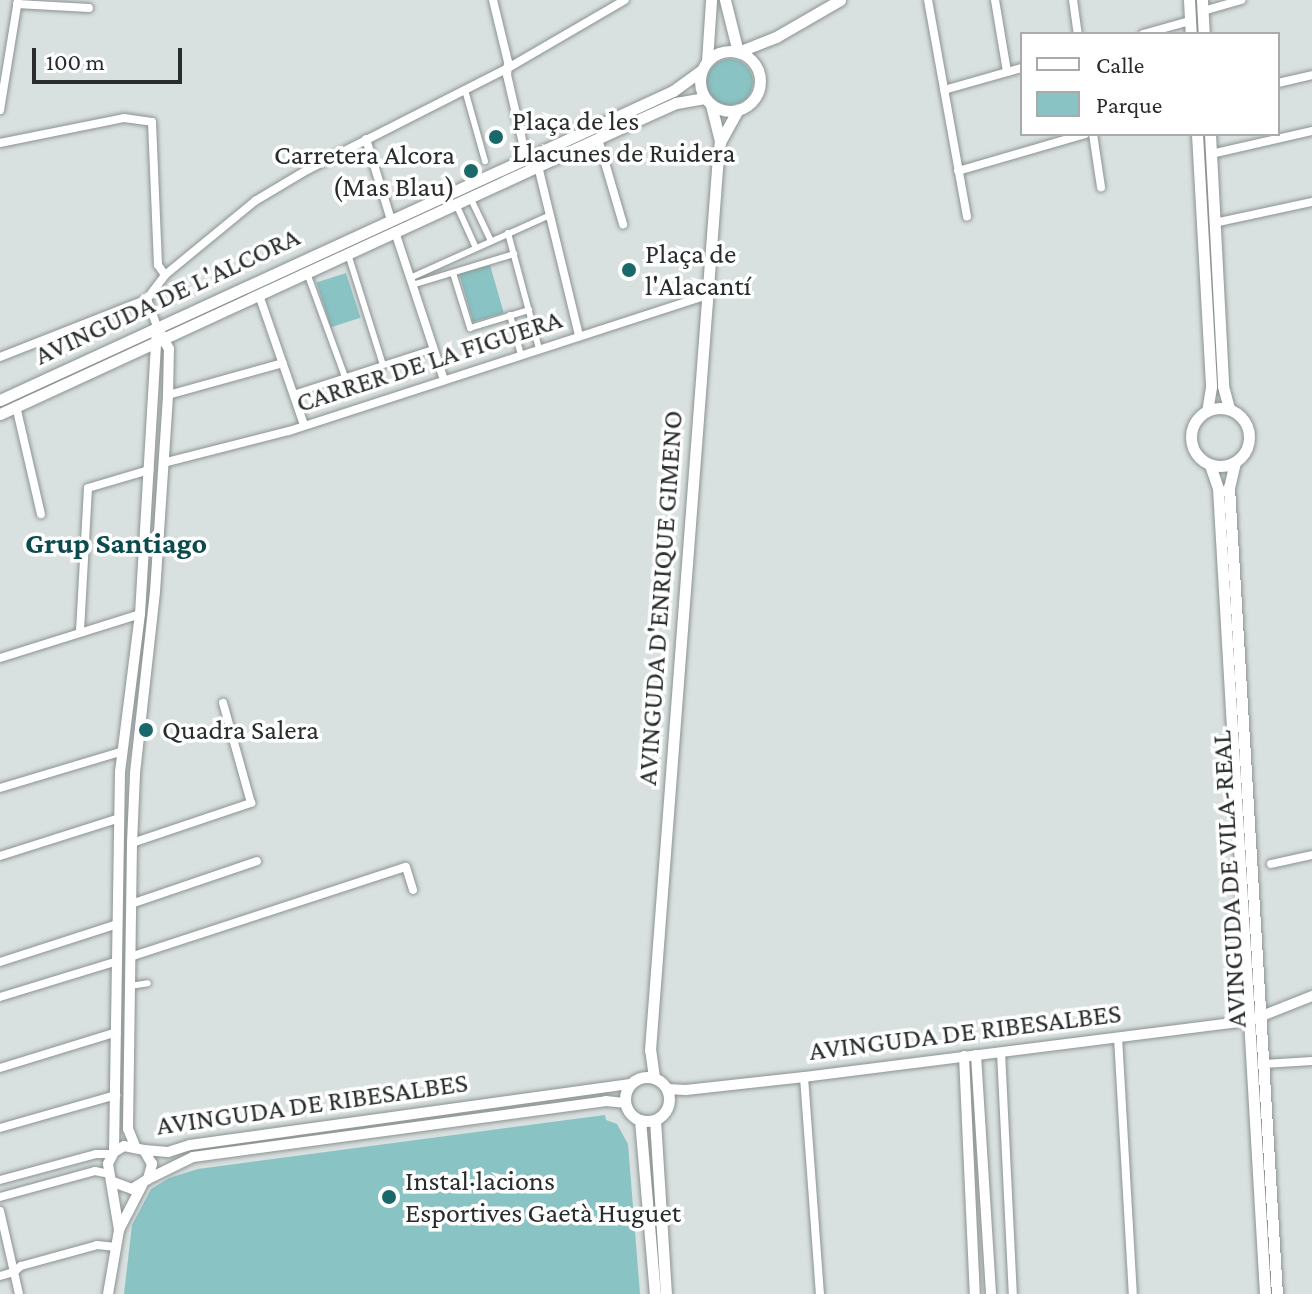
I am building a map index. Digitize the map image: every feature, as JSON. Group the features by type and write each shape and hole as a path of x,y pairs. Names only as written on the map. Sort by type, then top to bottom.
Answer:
{"main road":[{"path":"711,0 700,85 708,102 723,111 738,110 754,100 758,91 757,67 763,52 776,37"},
{"path":"725,0 738,52 757,67"},
{"path":"704,66 722,52 738,52 776,37 840,0"},
{"path":"1189,0 1191,32"},
{"path":"1202,6 1204,32"},
{"name":"AVINGUDA DE L'ALCORA","path":"0,414 456,204 673,91 704,66"},
{"name":"AVINGUDA DE L'ALCORA","path":"0,400 521,160 536,160 598,139 676,103 708,102"},
{"name":"AVINGUDA D'ENRIQUE GIMENO","path":"654,1077 649,1057 720,142 708,102"},
{"name":"AVINGUDA D'ENRIQUE GIMENO","path":"720,142 738,110"},
{"path":"1197,136 1211,387 1207,411 1194,424 1191,442 1198,457 1210,465 1235,462 1247,450 1249,433 1242,418 1229,409 1207,411"},
{"path":"1210,136 1223,386 1229,409"},
{"name":"AVINGUDA DE VILA-REAL","path":"1235,462 1229,487 1265,1294"},
{"name":"AVINGUDA DE VILA-REAL","path":"1210,465 1218,488 1255,1019 1264,1064 1277,1294"},
{"name":"AVINGUDA D'ENRIQUE GIMENO","path":"640,1077 649,1057"},
{"path":"640,1077 654,1077 668,1094 665,1112 655,1120 640,1120 629,1114 624,1103 629,1084 640,1077"},
{"path":"640,1120 655,1294"},
{"path":"655,1120 666,1294"}],"street":[{"path":"493,0 523,144 521,160"},
{"path":"0,357 147,299 165,275 255,201 366,139 508,68 625,0"},
{"path":"928,0 967,217"},
{"path":"995,0 1007,72"},
{"path":"1073,0 1078,32"},
{"path":"1202,6 1241,0"},
{"path":"0,110 18,2 89,8"},
{"path":"1150,32 1190,21"},
{"path":"944,90 1020,69"},
{"path":"1280,83 1312,75"},
{"path":"465,90 485,161"},
{"path":"0,143 124,118 152,122 158,265 165,275"},
{"path":"1211,154 1312,131"},
{"path":"958,171 1078,136"},
{"path":"1093,136 1101,187"},
{"path":"366,139 391,220"},
{"path":"598,139 623,224"},
{"path":"523,144 536,160 579,335"},
{"path":"470,197 491,241"},
{"path":"1214,223 1312,202"},
{"path":"456,204 476,248"},
{"path":"411,282 476,248 550,215"},
{"path":"395,232 444,380"},
{"path":"508,233 539,349"},
{"path":"348,254 383,365"},
{"path":"411,282 514,254"},
{"path":"307,273 345,377"},
{"path":"453,273 470,328 529,310"},
{"path":"259,295 304,425"},
{"name":"CARRER DE LA FIGUERA","path":"163,463 304,425 708,295"},
{"path":"119,1230 111,1178 116,1095 120,772 140,614 159,341 147,299"},
{"path":"510,315 521,355"},
{"path":"108,1294 119,1230 152,1164 128,1129 135,773 155,592 168,395 169,349 159,341"},
{"path":"293,394 433,349"},
{"path":"168,395 283,363"},
{"path":"16,406 41,514"},
{"path":"80,631 88,488 163,463"},
{"path":"0,658 140,614"},
{"path":"119,846 251,803 223,703"},
{"path":"0,788 123,751 137,751"},
{"path":"120,772 135,773"},
{"path":"0,856 120,818"},
{"path":"1271,864 1312,855"},
{"path":"119,906 257,861"},
{"path":"0,997 406,867 413,890"},
{"path":"0,962 118,924"},
{"path":"130,986 148,983"},
{"name":"AVINGUDA DE RIBESALBES","path":"668,1094 1255,1019 1312,996"},
{"path":"0,1068 117,1032 129,1034"},
{"path":"1118,1037 1133,1294"},
{"path":"1001,1052 1013,1294"},
{"path":"976,1055 991,1294"},
{"path":"964,1056 975,1294"},
{"path":"1264,1064 1312,1061"},
{"path":"804,1077 820,1294"},
{"name":"AVINGUDA DE RIBESALBES","path":"140,1148 168,1152 190,1145 629,1084"},
{"path":"0,1128 116,1095"},
{"name":"AVINGUDA DE RIBESALBES","path":"145,1182 193,1157 606,1101 624,1103"},
{"path":"0,1180 96,1154 113,1153 124,1146 140,1148"},
{"path":"0,1197 95,1171 132,1189 145,1182"},
{"path":"0,1211 19,1294"},
{"path":"0,1276 14,1272 21,1266 97,1245 116,1247"}],"green space":[{"path":"730,59 746,66 753,82 746,98 730,105 714,98 707,82 714,66"},
{"path":"490,265 504,313 473,322 459,274"},
{"path":"346,273 361,318 331,327 317,283"},
{"name":"Instal·lacions Esportives Gaetà Huguet","path":"605,1115 606,1120 617,1124 628,1144 640,1294 124,1294 132,1225 151,1189 169,1178 198,1169"}],"place":[{"name":"Plaça de les Llacunes de Ruidera","path":"496,137"},
{"name":"Carretera Alcora (Mas Blau)","path":"471,171"},
{"name":"Plaça de l'Alacantí","path":"629,270"},
{"name":"Quadra Salera","path":"146,730"},
{"name":"Instal·lacions Esportives Gaetà Huguet","path":"389,1197"}],"district":[{"name":"Grup Santiago","path":"116,543"}]}
